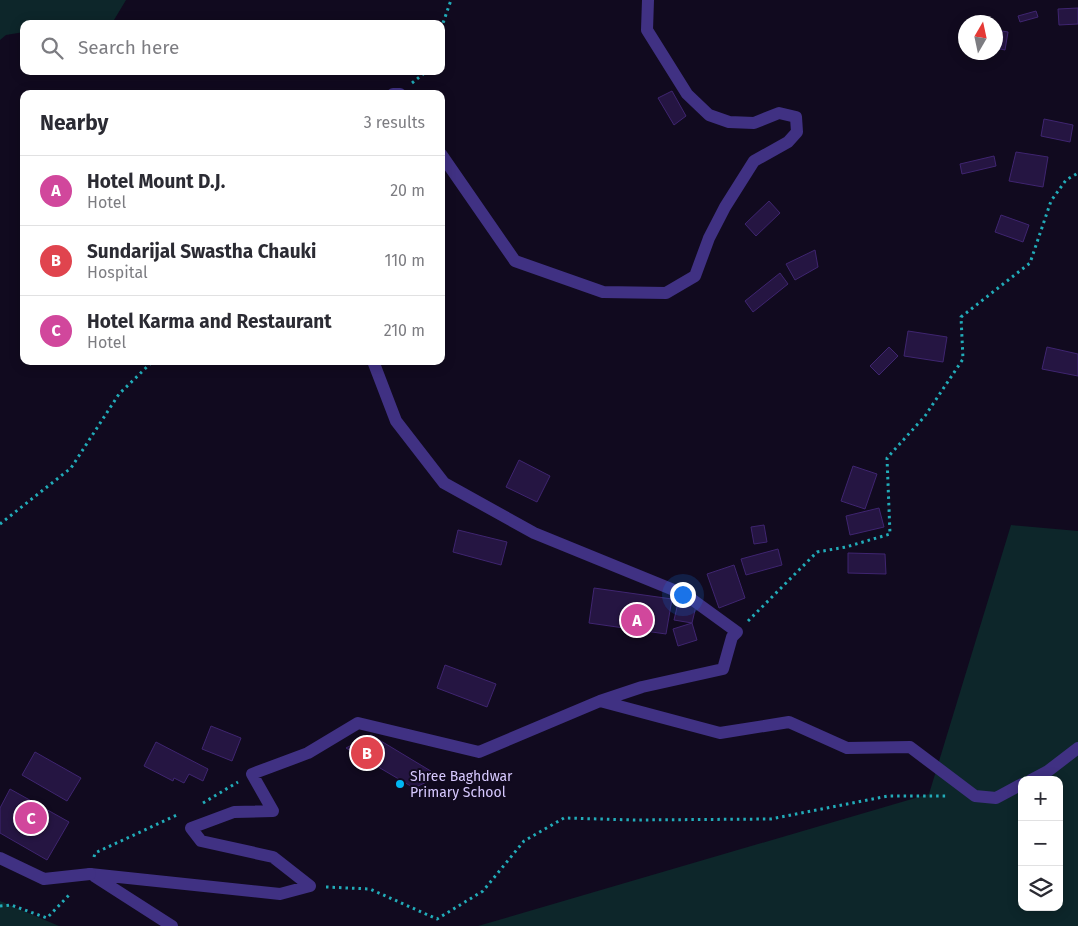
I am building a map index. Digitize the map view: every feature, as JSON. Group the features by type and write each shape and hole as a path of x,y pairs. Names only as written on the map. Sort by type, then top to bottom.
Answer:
{"street":[{"path":"445,160 516,261 603,292 666,293 695,276 709,238 725,207 754,161 788,142 797,132 796,117 779,113 754,123 729,122 709,115 687,94 647,30 648,0"},
{"path":"310,886 273,857 201,841 191,828 234,812 273,811 252,774 308,753 358,723 479,752 600,701 642,688 723,669 732,638 737,632 686,595 534,533 444,483 396,421 375,365"},
{"path":"600,701 720,733 789,722 847,748 910,747 975,796 996,798 1018,786"},
{"path":"1039,776 1078,748"},
{"path":"0,858 44,879 90,874 280,894 310,886"},
{"path":"90,874 172,926"}],"path":[{"path":"444,20 451,0"},
{"path":"737,632 817,552 846,547 890,534 887,458 924,416 963,359 961,317 1030,263 1051,201 1066,180 1078,173"},
{"path":"0,524 71,468 119,394 149,365"},
{"path":"196,806 252,774"},
{"path":"310,886 370,889 437,919 483,891 524,841 564,818 634,820 771,819 888,796 975,796"},
{"path":"0,906 11,905 47,918 90,874 95,853 180,814"}],"green space":[{"path":"0,0 126,0 114,20 20,20 20,33 6,35 0,40"},
{"path":"1011,525 1078,531 1078,926 478,926 929,794"},
{"path":"0,901 59,926 0,926"}],"building":[{"path":"1078,8 1078,24 1059,25 1058,9"},
{"path":"1036,11 1038,17 1020,22 1018,16"},
{"path":"1003,31 1008,32 1005,50 1003,50"},
{"path":"672,91 686,116 674,125 658,98"},
{"path":"1044,119 1073,125 1070,142 1041,136"},
{"path":"1016,152 1048,157 1043,187 1009,181"},
{"path":"994,156 996,166 962,174 960,164"},
{"path":"769,201 780,213 756,236 745,224"},
{"path":"1001,215 1029,225 1023,242 995,232"},
{"path":"815,250 818,267 795,280 786,264"},
{"path":"780,273 788,284 753,312 745,301"},
{"path":"908,331 947,337 943,362 904,356"},
{"path":"889,347 898,356 879,375 870,366"},
{"path":"1047,347 1078,354 1078,376 1042,369"},
{"path":"519,460 550,476 537,502 506,487"},
{"path":"853,466 877,474 865,509 841,501"},
{"path":"879,508 884,527 850,535 846,516"},
{"path":"764,525 767,542 754,544 751,527"},
{"path":"458,530 507,542 501,565 453,552"},
{"path":"778,549 782,565 746,575 741,559"},
{"path":"848,553 885,554 886,574 848,573"},
{"path":"734,565 745,598 719,608 707,574"},
{"path":"594,588 672,599 666,634 589,623"},
{"path":"678,603 696,606 692,623 674,620"},
{"path":"692,623 697,640 678,646 673,629"},
{"path":"445,665 496,684 487,707 437,688"},
{"path":"211,726 241,738 232,761 202,749"},
{"path":"371,735 439,776 414,788 346,748"},
{"path":"156,742 208,769 203,781 189,774 184,783 174,778 173,781 144,766"},
{"path":"35,752 81,778 67,801 22,775"},
{"path":"10,789 69,822 47,860 0,833 0,808"}],"place":[{"name":"Hotel Mount D.J.","path":"637,620"},
{"name":"Sundarijal Swastha Chauki","path":"367,753"},
{"name":"Shree Baghdwar Primary School","path":"400,784"},
{"name":"Hotel Karma and Restaurant","path":"31,818"}]}
